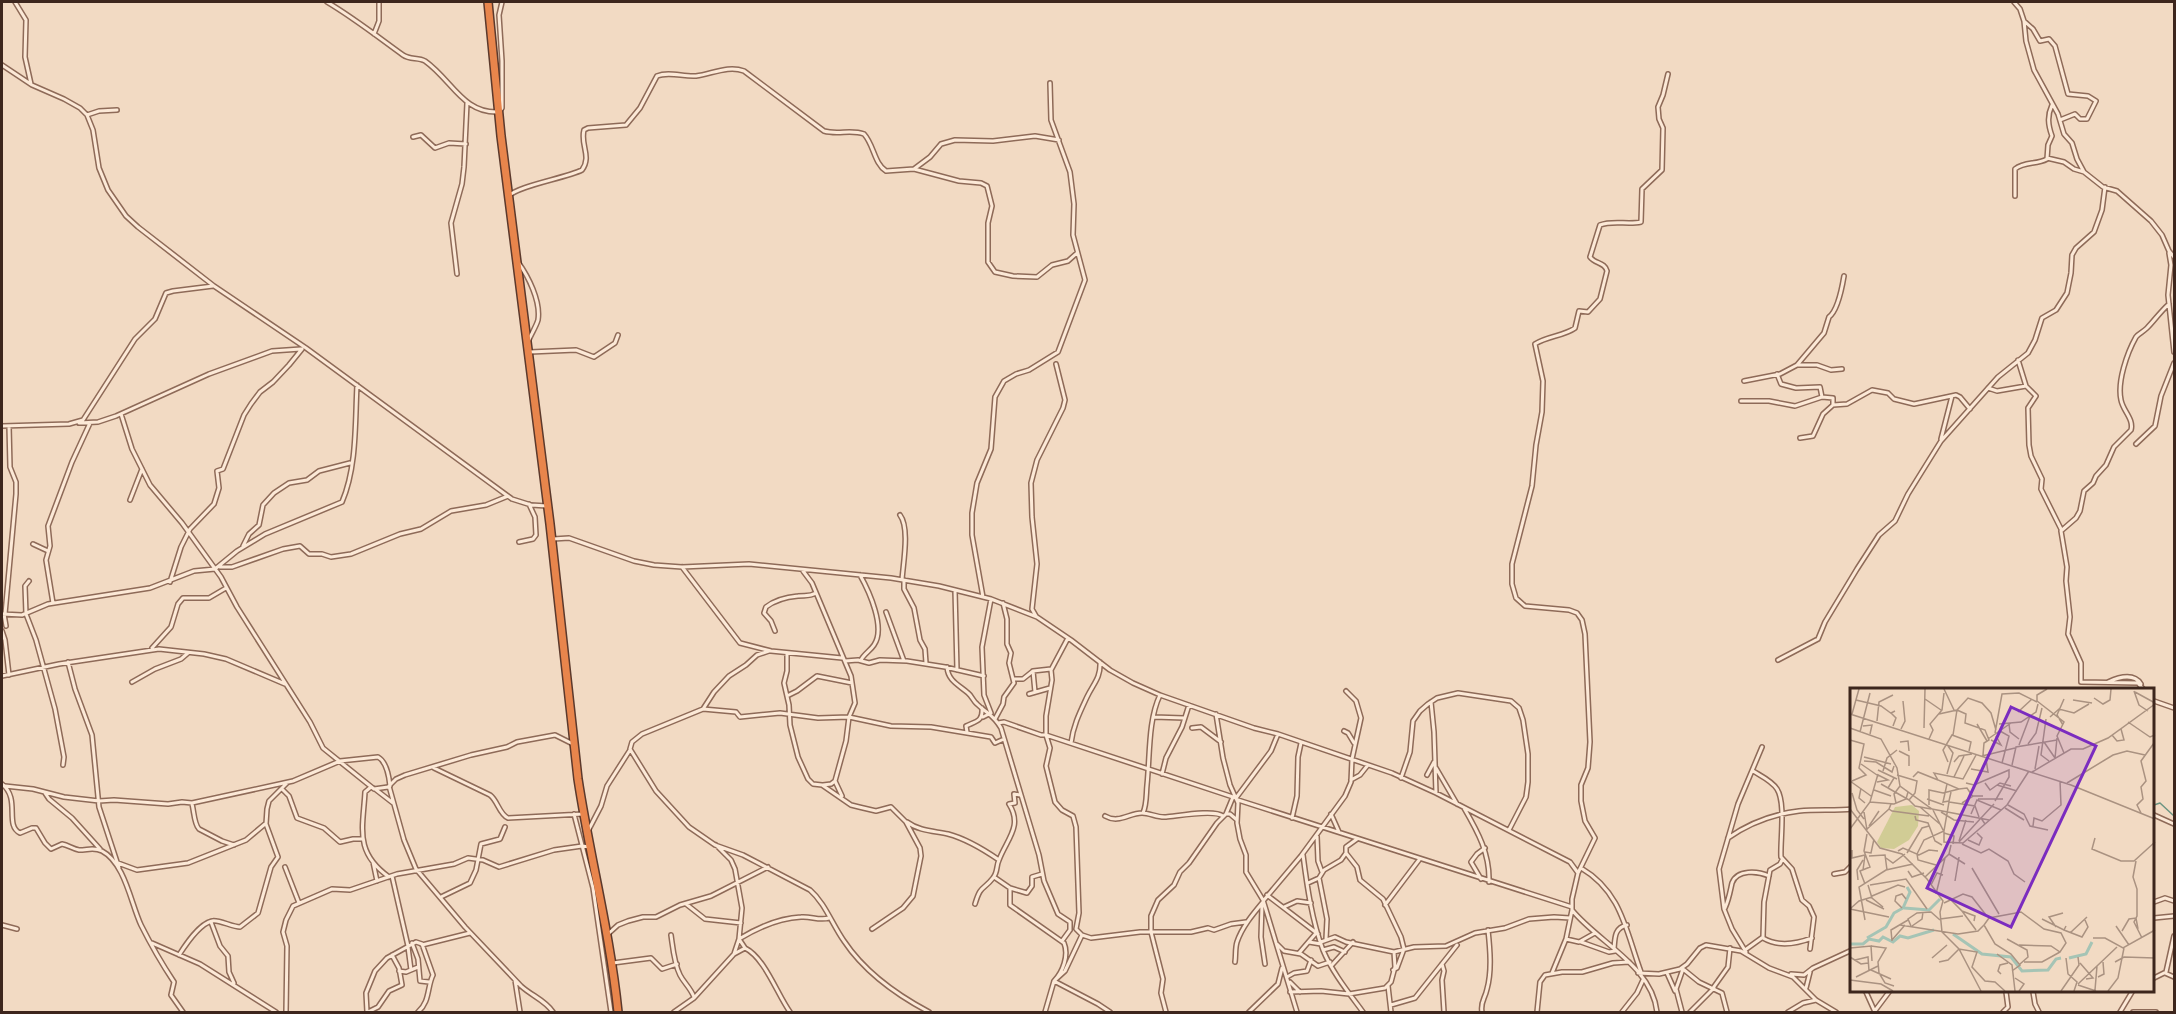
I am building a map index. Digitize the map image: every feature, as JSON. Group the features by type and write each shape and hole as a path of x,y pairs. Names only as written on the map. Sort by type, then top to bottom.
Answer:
{"highway":[{"path":"488,2 498,112 552,539 583,814 608,934 618,1012"}],"street":[{"path":"15,2 26,20 25,57 31,84"},
{"path":"327,2 333,3 403,55 418,58 427,63 454,87 467,103 482,111 498,112 502,110 499,15 502,2"},
{"path":"374,34 379,21 379,2"},
{"path":"2014,2 2020,9 2024,21 2026,40 2034,70 2053,103 2064,134 2072,143 2084,172"},
{"path":"2024,21 2034,30 2040,40 2049,39 2055,46 2068,94 2088,96 2096,101 2086,119 2080,119 2075,114 2059,120"},
{"path":"2,65 31,84 64,99 87,116 93,130 99,168 117,205 138,227 214,286 357,385 508,496 529,504 548,506"},
{"path":"508,197 516,190 582,170 587,156 582,139 584,130 626,125 640,108 657,76 670,74 694,76 728,69 744,71 825,131 832,133 852,131 864,134 882,169 888,171 914,169 987,186 992,206 988,223 988,262 995,272 1013,276 1037,277 1052,265 1068,261 1077,253"},
{"path":"1552,972 1566,939 1578,873 1595,838 1585,821 1581,790 1581,782 1588,768 1590,742 1585,634 1582,620 1569,610 1525,606 1516,598 1512,584 1512,564 1532,486 1542,412 1544,381 1535,344 1547,337 1571,331 1575,328 1579,311 1588,312 1599,300 1607,271 1605,266 1590,257 1600,225 1641,222 1641,189 1662,170 1663,128 1659,119 1658,107 1668,74"},
{"path":"983,597 972,536 972,513 977,483 991,449 995,397 1004,381 1029,370 1058,352 1085,280 1073,235 1074,204 1070,172 1051,120 1050,83"},
{"path":"457,274 451,223 462,184 467,103"},
{"path":"2047,158 2048,145 2052,136 2048,124 2049,113 2053,103"},
{"path":"87,116 99,111 117,110"},
{"path":"413,137 421,135 435,148 449,143 466,144"},
{"path":"914,169 930,157 941,144 955,140 993,141 1035,136 1059,140"},
{"path":"2015,196 2015,169 2023,164 2040,162 2047,158 2064,162 2084,172 2105,187 2116,191 2151,220 2165,240 2169,251 2171,265 2169,304 2175,352"},
{"path":"1778,660 1818,639 1825,622 1857,569 1881,533 1895,521 1908,494 1941,441 1988,388 2031,347 2042,318 2056,310 2067,293 2072,273 2072,255 2076,248 2094,232 2102,210 2105,187"},
{"path":"2169,251 2175,258"},
{"path":"517,259 530,283 538,311 538,320 528,343"},
{"path":"1744,381 1786,372 1797,365 1825,330 1829,317 1833,315 1841,294 1844,276"},
{"path":"77,423 91,410 135,339 155,319 166,293 214,286"},
{"path":"2061,531 2076,518 2080,511 2084,490 2093,483 2106,465 2114,447 2131,430 2131,420 2120,399 2124,368 2136,337 2169,304"},
{"path":"529,352 576,350 594,357 615,343 618,335"},
{"path":"2,426 90,423 121,414 225,368 278,350 304,348"},
{"path":"170,582 181,547 189,531 196,521 210,511 214,504 219,488 217,471 224,469 244,415 260,392 277,378 304,348"},
{"path":"2018,360 2026,386 2036,398 2029,404 2027,414 2030,450 2042,480 2041,491 2061,531 2067,567 2066,581 2070,617 2068,634 2081,663 2080,681 2086,684 2138,683 2142,688"},
{"path":"2136,444 2155,426 2161,396 2175,363"},
{"path":"1037,617 1032,609 1037,564 1031,487 1037,460 1065,400 1056,364"},
{"path":"1797,365 1817,365 1831,370 1842,369"},
{"path":"1777,374 1781,384 1790,387 1820,387 1822,397"},
{"path":"217,568 243,547 269,532 342,502 355,444 357,385"},
{"path":"1988,388 1997,391 2026,386"},
{"path":"1800,438 1813,436 1823,414 1833,405 1847,404 1872,390 1888,393 1894,399 1914,404 1952,395 1960,397 1970,409"},
{"path":"1941,441 1952,395"},
{"path":"1741,401 1769,401 1795,406 1822,397 1833,398 1833,405"},
{"path":"121,414 129,441 155,493 189,531 217,568 226,588 324,748 394,804"},
{"path":"53,603 46,560 49,523 72,462 90,423"},
{"path":"6,626 3,614 16,504 16,487 10,466 9,426"},
{"path":"243,547 249,534 259,525 264,503 273,493 286,484 308,480 319,471 350,463"},
{"path":"130,500 142,469"},
{"path":"3,614 26,614 53,603 143,590 170,582 194,571 232,567 283,549 300,546 309,554 322,554 328,557 347,555 400,534 421,529 451,511 478,507 508,496"},
{"path":"519,542 533,539 536,535 535,517 529,504"},
{"path":"900,515 904,522 905,532 904,589 914,608 920,640 925,649 926,664"},
{"path":"552,539 569,538 643,563 682,567 749,564 860,575 903,580 992,599 1037,617 1118,675 1160,695 1352,759 1401,778 1436,793 1570,862 1578,873"},
{"path":"33,544 48,551"},
{"path":"682,567 740,642 771,651 860,660 869,663 880,660 904,661 984,676"},
{"path":"787,653 784,683 790,725 798,757 806,776 813,784 831,784 835,781 846,741 849,717 855,703 852,683 843,659 809,576 801,570"},
{"path":"860,575 876,613 878,628 874,646 860,660"},
{"path":"29,581 25,586 26,614 36,640 55,709 64,757 63,765"},
{"path":"151,649 171,627 178,604 183,598 209,598 226,588"},
{"path":"954,590 957,670"},
{"path":"775,631 771,621 764,613 766,608 782,599 816,593"},
{"path":"992,599 982,642 984,695 1004,739 1053,905 1060,916 1069,920 1070,930"},
{"path":"995,719 1004,697 1014,685 1009,663 1011,653 1007,644 1007,619 1003,603"},
{"path":"886,612 904,661"},
{"path":"2,631 9,675"},
{"path":"1068,638 1051,669 1046,735 1050,748 1046,766 1055,802 1062,810 1073,816 1076,827 1079,913 1076,928"},
{"path":"2,676 68,662 151,649 189,652 226,660 286,684"},
{"path":"703,710 714,692 729,676 747,665 757,655 771,651"},
{"path":"132,682 189,652"},
{"path":"68,662 94,742 99,801 104,826 141,924 167,974 174,982 171,995 183,1012"},
{"path":"1071,742 1079,713 1087,695 1095,685 1100,662"},
{"path":"947,668 947,674 952,681 969,693 975,703 991,713"},
{"path":"1014,679 1023,679 1033,671 1051,669"},
{"path":"1033,671 1035,692"},
{"path":"787,696 817,676 852,683"},
{"path":"1029,694 1050,688"},
{"path":"1235,962 1236,943 1246,922 1303,853 1345,796 1352,780 1352,759 1360,730 1360,712 1356,702 1346,691"},
{"path":"1401,778 1410,752 1413,722 1420,711 1431,701 1458,693 1509,700 1519,708 1523,720 1528,791 1509,830"},
{"path":"1143,813 1149,769 1151,722 1160,695"},
{"path":"1431,701 1436,793"},
{"path":"2155,701 2175,708"},
{"path":"1162,774 1166,758 1182,727 1189,705"},
{"path":"982,708 982,717"},
{"path":"587,832 601,806 607,786 632,742 642,734 703,710 736,712 740,717 789,713 818,718 849,717 894,727 931,727 967,732 991,737 995,743 1004,739"},
{"path":"967,732 967,725 991,713"},
{"path":"1216,714 1230,786 1236,799 1240,839 1247,859 1246,872 1260,892 1297,1012"},
{"path":"1154,717 1184,718"},
{"path":"998,723 1005,722 1041,735 1071,742 1292,818 1572,909 1640,973 1667,973 1684,967"},
{"path":"1192,728 1201,727 1221,742"},
{"path":"1344,731 1348,733 1355,745"},
{"path":"1166,1012 1161,993 1163,979 1151,932 1151,916 1156,904 1174,885 1180,872 1271,751 1278,734"},
{"path":"377,881 373,861 362,839 365,792 373,788 389,786 399,777 517,742 555,735 575,745"},
{"path":"1292,818 1299,781 1298,757 1301,743"},
{"path":"1746,952 1732,929 1724,909 1719,869 1742,794 1762,747"},
{"path":"630,749 665,802 689,827 715,844 768,867 813,893 845,943 861,962 890,987 929,1012"},
{"path":"1345,757 1352,767"},
{"path":"4,786 99,801 191,803 288,782 340,762 380,758 386,766 394,804 416,869 470,933 529,994 546,1003 553,1012"},
{"path":"1427,775 1435,760"},
{"path":"1352,780 1360,775 1368,765"},
{"path":"1435,767 1458,805"},
{"path":"434,768 490,795 503,815 508,818 583,814"},
{"path":"1753,771 1776,788 1781,815 1782,860 1770,870 1768,876 1762,918 1763,938"},
{"path":"835,781 844,798"},
{"path":"179,955 190,938 214,920 239,927 258,913 271,867 278,857 267,823 268,803 288,782"},
{"path":"822,785 851,805 874,811 891,807 906,822 918,843 921,854 914,892 903,908 872,929"},
{"path":"2,790 4,786"},
{"path":"4,786 13,806 12,824 16,831 36,828 51,849 64,844 76,849 95,848 102,851"},
{"path":"282,789 289,796 297,818 326,829 340,842 362,839"},
{"path":"45,793 49,800 72,818 117,867 122,876"},
{"path":"975,904 981,888 994,877 999,860 1015,826 1014,813 1009,804 1015,803 1014,794 1020,795"},
{"path":"191,803 196,826 199,829 228,844 236,845"},
{"path":"1463,807 1485,848 1489,882"},
{"path":"1728,838 1756,822 1781,815 1798,811 1850,809"},
{"path":"1105,816 1122,819 1143,813 1165,817 1219,813 1231,815 1237,821"},
{"path":"574,814 597,913 611,1012"},
{"path":"1331,814 1340,833"},
{"path":"2155,816 2175,824"},
{"path":"906,822 919,829 962,839 982,848 999,860"},
{"path":"118,863 137,870 188,863 236,845 267,823"},
{"path":"440,897 470,883 481,844 500,839 505,827"},
{"path":"1317,834 1318,861 1322,872"},
{"path":"1308,884 1342,859 1346,853 1346,847 1358,838"},
{"path":"715,844 731,860 741,900 739,939 734,954"},
{"path":"291,909 299,903 332,889 350,890 390,876 416,869 454,864 468,858 478,858 502,867 530,856 582,846 590,847"},
{"path":"1481,879 1471,862 1485,848"},
{"path":"1303,853 1311,903 1323,950 1349,994 1363,1012"},
{"path":"1346,853 1357,867 1360,880 1379,895 1385,904 1401,937 1404,951 1397,968 1393,970"},
{"path":"1385,904 1419,860"},
{"path":"1782,860 1792,869 1802,900 1809,905 1814,917 1810,949"},
{"path":"373,861 390,876 421,982 429,982"},
{"path":"285,867 299,903"},
{"path":"608,934 628,921 656,916 685,903 711,896 768,867"},
{"path":"1834,874 1845,872 1850,867"},
{"path":"1581,868 1595,877 1617,906 1627,925 1640,973 1654,999 1657,1012"},
{"path":"1724,909 1736,878 1748,872 1768,876"},
{"path":"994,877 1010,888 1028,892 1032,886 1032,877 1042,874"},
{"path":"1319,878 1327,919 1326,939"},
{"path":"1010,888 1010,904 1062,941 1066,947 1061,972 1054,981 1045,1012"},
{"path":"286,1012 287,946 283,932 294,894"},
{"path":"1267,895 1318,933"},
{"path":"2155,902 2165,898 2175,901"},
{"path":"1283,907 1297,901 1311,903"},
{"path":"1263,902 1261,937 1265,964"},
{"path":"685,903 705,920 741,922"},
{"path":"739,939 765,925 783,920 803,916 818,920 829,918"},
{"path":"1309,942 1321,943 1335,937 1394,952 1414,947 1446,946 1469,936 1505,928 1529,919 1554,916 1570,918"},
{"path":"2155,918 2175,916"},
{"path":"211,922 220,946 228,956 229,972 234,984"},
{"path":"1076,928 1082,935 1091,938 1151,932 1196,931 1206,928 1214,930 1246,922"},
{"path":"2,925 17,929"},
{"path":"1615,950 1616,932 1620,927 1627,925"},
{"path":"1062,941 1070,930 1076,928"},
{"path":"1482,1012 1481,1003 1488,986 1490,946 1488,930"},
{"path":"422,945 470,933"},
{"path":"1297,953 1302,951 1318,933"},
{"path":"1566,939 1574,943 1581,942 1595,933"},
{"path":"671,935 681,977 690,986 694,998"},
{"path":"1054,981 1063,974 1082,935"},
{"path":"2165,973 2175,936"},
{"path":"1763,938 1774,943 1796,944 1812,938"},
{"path":"1746,952 1763,938"},
{"path":"739,939 768,972 790,1012"},
{"path":"150,942 200,964 276,1012"},
{"path":"392,955 399,970 402,986 388,992 378,1007 368,1012 366,997 374,972 386,958 409,945 420,942 433,975 429,982 426,1002 418,1012"},
{"path":"1277,944 1284,951 1297,953 1318,966 1331,964 1353,942"},
{"path":"1581,942 1609,952 1615,950"},
{"path":"409,945 411,970"},
{"path":"1391,1005 1415,998 1456,945"},
{"path":"1676,993 1684,967 1706,945 1746,952 1769,968 1803,975 1850,951"},
{"path":"1323,950 1334,947 1345,952"},
{"path":"674,1012 694,998 734,954 745,948"},
{"path":"1690,1012 1714,988 1728,967 1730,948"},
{"path":"1391,1012 1388,986 1395,964 1394,952"},
{"path":"613,963 651,958 662,969 677,964"},
{"path":"2168,960 2175,959"},
{"path":"1288,979 1294,973 1307,971 1311,960"},
{"path":"1537,1012 1540,982 1545,975 1552,972 1582,972 1613,963 1629,962"},
{"path":"1442,964 1444,1012"},
{"path":"1249,1012 1278,984 1283,966"},
{"path":"399,970 411,970 418,967"},
{"path":"1684,967 1699,982 1723,994 1727,1012"},
{"path":"1806,989 1811,970"},
{"path":"1667,973 1682,1012"},
{"path":"1786,973 1816,1000 1834,1012"},
{"path":"2155,978 2165,973 2175,977"},
{"path":"514,978 520,1012"},
{"path":"1288,979 1300,992"},
{"path":"1622,1012 1637,993 1643,980"},
{"path":"1054,981 1110,1012"},
{"path":"1290,992 1321,991 1349,994 1388,986"},
{"path":"1866,993 1876,1012"},
{"path":"1876,1012 1888,993"},
{"path":"2003,1012 2007,1007 2006,993"},
{"path":"2034,993 2035,1004 2039,1012"},
{"path":"2120,1012 2131,993"},
{"path":"1788,1012 1803,1003 1816,1000"},
{"path":"2133,1012 2156,1012"}],"waterway":[{"path":"2155,805 2160,803 2174,816"}]}
